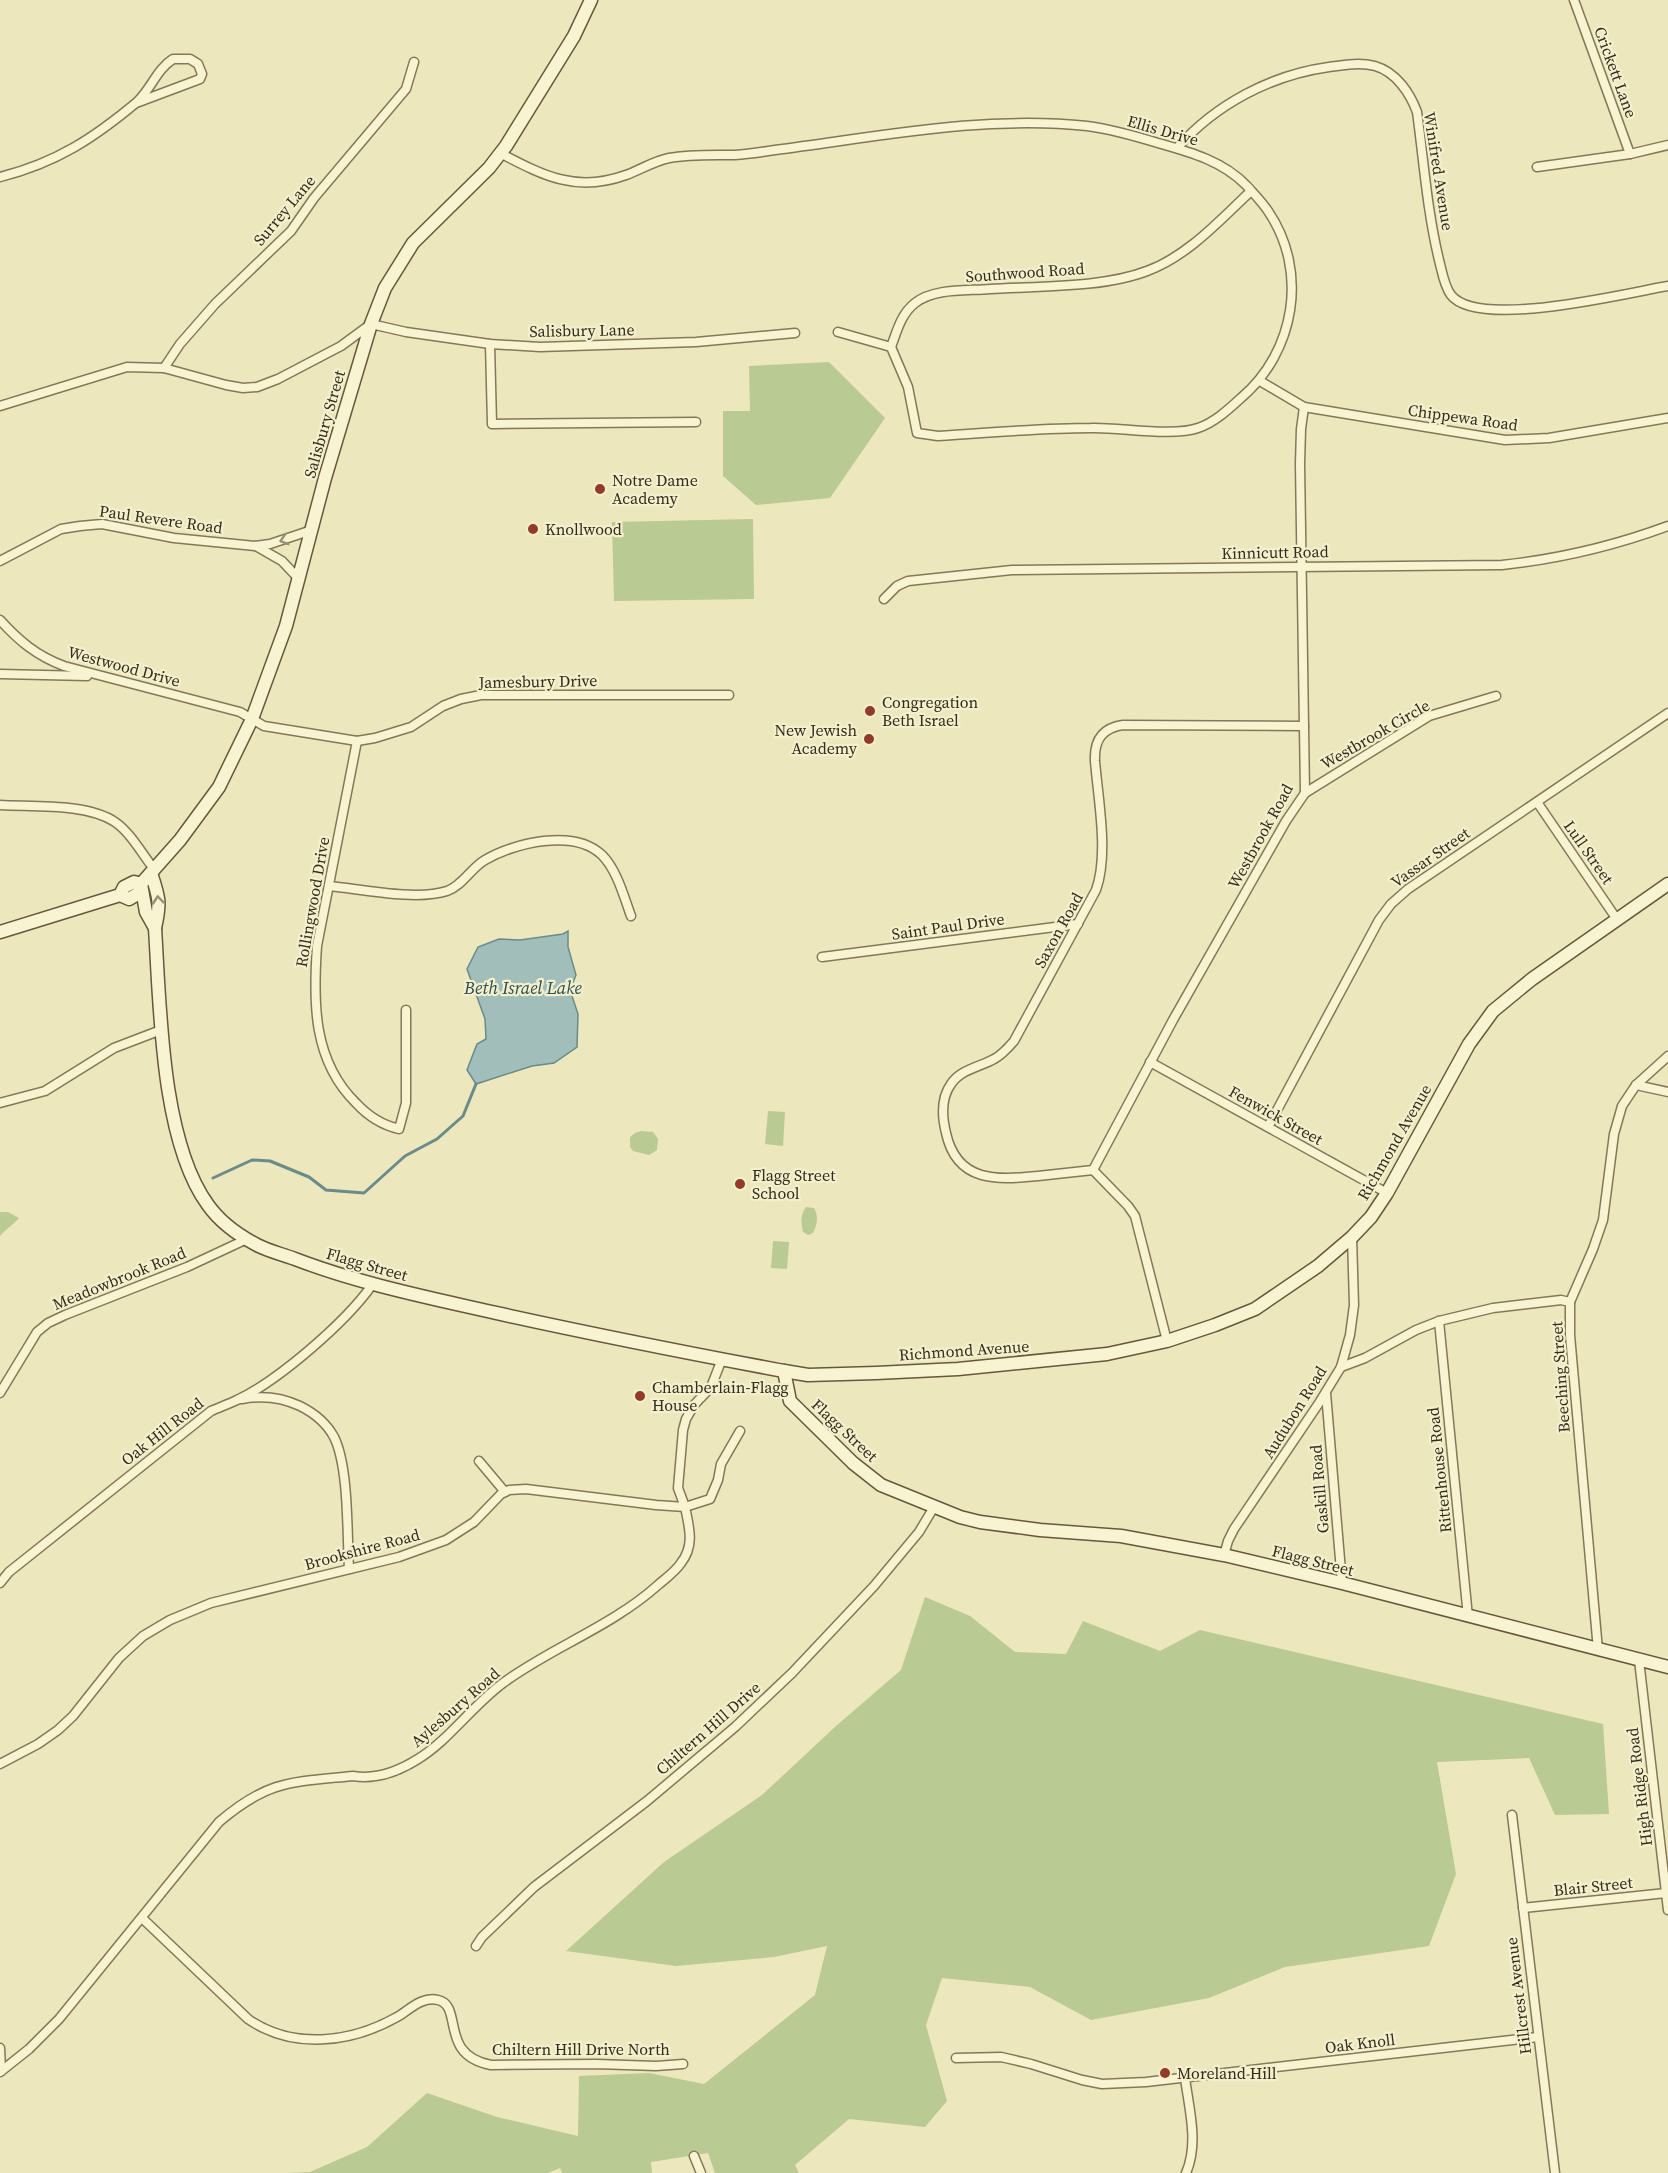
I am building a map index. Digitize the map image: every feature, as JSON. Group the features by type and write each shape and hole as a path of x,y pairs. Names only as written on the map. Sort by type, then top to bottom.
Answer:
{"street":[{"name":"Salisbury Street","path":"0,932 120,895 129,899 139,893 141,884 193,824 219,787 252,719 286,626 325,478 371,324 385,288 413,243 500,153 548,80 574,36 591,0"},
{"name":"Crickett Lane","path":"1574,0 1630,154"},
{"path":"0,177 36,167 68,152 96,134 146,94 161,70 173,58 190,59 200,68 202,74 200,79 136,103"},
{"name":"Surrey Lane","path":"164,368 180,344 215,304 291,231 314,198 406,89 414,62"},
{"name":"Winifred Avenue","path":"1177,148 1209,117 1233,101 1288,75 1342,65 1375,66 1387,72 1402,85 1411,96 1417,112 1431,224 1444,279 1450,294 1458,301 1479,309 1537,309 1668,286"},
{"name":"Ellis Drive","path":"500,153 542,175 559,181 592,184 626,175 666,158 741,154 980,124 1042,123 1090,126 1177,148 1220,165 1239,178 1268,211 1285,245 1292,286 1288,324 1282,343 1260,381 1229,409 1209,423 1186,431 1094,428 938,436 917,433 908,387 891,347"},
{"path":"1537,167 1630,154 1668,145"},
{"name":"Southwood Road","path":"891,347 907,311 921,299 932,295 946,292 1085,283 1147,272 1164,264 1209,231 1251,191"},
{"path":"0,406 128,367 164,368 226,385 243,388 257,387 278,379 341,346 371,324"},
{"name":"Salisbury Lane","path":"371,324 490,345 540,347 685,342 795,333"},
{"path":"838,332 891,347"},
{"path":"490,345 492,424 696,422"},
{"name":"Chippewa Road","path":"1260,381 1305,407 1505,440 1549,438 1668,418"},
{"name":"Westbrook Road","path":"1093,1170 1150,1062 1280,831 1305,793 1301,429 1305,407"},
{"name":"Paul Revere Road","path":"0,561 61,529 80,526 102,525 174,537 255,546 270,544 312,530"},
{"name":"Kinnicutt Road","path":"884,599 897,586 908,581 1012,570 1502,565 1545,560 1592,550 1668,526"},
{"name":"Paul Revere Road","path":"255,546 282,561 299,579"},
{"name":"Westwood Drive","path":"0,620 25,645 43,657 64,666 240,712 252,719"},
{"path":"0,674 99,676"},
{"name":"Jamesbury Drive","path":"252,719 264,726 357,741 411,727 444,706 461,699 481,696 729,695"},
{"name":"Westbrook Circle","path":"1305,793 1429,717 1496,696"},
{"name":"Vassar Street","path":"1268,1127 1384,912 1408,889 1668,713"},
{"name":"Saxon Road","path":"1093,1170 1007,1179 979,1175 964,1165 952,1150 944,1120 945,1097 951,1084 963,1073 997,1058 1014,1041 1096,890 1102,873 1103,854 1095,753 1098,738 1103,732 1116,726 1131,725 1304,726"},
{"name":"Rollingwood Drive","path":"357,741 317,946 315,978 318,1029 323,1054 333,1075 354,1101 378,1121 399,1129 406,1103 406,1010"},
{"name":"Lull Street","path":"1537,802 1617,918"},
{"path":"0,805 66,808 103,816 120,826 152,871"},
{"path":"329,886 409,895 431,895 449,891 474,867 506,850 537,842 568,842 593,848 606,860 632,916"},
{"name":"Flagg Street","path":"152,871 159,897 155,928 161,1030 174,1120 191,1176 214,1212 228,1226 257,1245 372,1285 599,1336 784,1371 790,1401 853,1463 881,1485 934,1507 980,1522 1040,1530 1121,1536 1224,1555 1342,1583 1668,1668"},
{"name":"Flagg Street","path":"141,884 146,912 155,928"},
{"name":"Richmond Avenue","path":"784,1371 808,1375 839,1375 958,1369 1107,1354 1167,1341 1255,1309 1318,1266 1371,1217 1469,1044 1493,1011 1532,979 1668,884"},
{"name":"Saint Paul Drive","path":"822,957 1078,924"},
{"path":"0,1103 45,1091 114,1048 161,1030"},
{"name":"Beeching Street","path":"1598,1650 1570,1335 1570,1302 1603,1220 1617,1119 1628,1095 1636,1085 1668,1056"},
{"name":"Fenwick Street","path":"1150,1062 1387,1192"},
{"path":"1636,1085 1668,1092"},
{"path":"1093,1170 1135,1216 1167,1341"},
{"name":"Audubon Road","path":"1224,1555 1234,1529 1341,1366 1350,1335 1354,1305 1352,1237"},
{"name":"Meadowbrook Road","path":"0,1394 37,1332 48,1323 187,1267 247,1239"},
{"name":"Oak Hill Road","path":"0,1583 9,1572 211,1411 237,1400 275,1376 321,1339 360,1303 372,1285"},
{"path":"1341,1366 1365,1358 1416,1330 1471,1312 1561,1300 1570,1302"},
{"name":"Rittenhouse Road","path":"1439,1321 1468,1617"},
{"path":"685,1507 678,1488 683,1430 694,1405 711,1387 722,1359"},
{"name":"Gaskill Road","path":"1326,1392 1342,1583"},
{"path":"237,1400 264,1397 286,1400 314,1414 330,1430 338,1447 344,1478 349,1569"},
{"path":"479,1461 505,1492 526,1489 685,1507 710,1499 718,1480 721,1464 740,1431"},
{"name":"Brookshire Road","path":"0,1764 38,1744 65,1723 80,1708 118,1658 156,1627 184,1613 211,1604 399,1557 446,1540 474,1522 505,1492"},
{"name":"Aylesbury Road","path":"1,2071 29,2049 59,2019 219,1822 247,1800 269,1789 288,1783 353,1776 363,1778 385,1774 400,1769 433,1749 468,1712 503,1683 634,1605 674,1572 687,1554 691,1533 685,1507"},
{"name":"Chiltern Hill Drive","path":"476,1946 482,1937 534,1887 646,1801 735,1727 792,1673 872,1588 919,1532 934,1507"},
{"name":"High Ridge Road","path":"1639,1660 1668,1911"},
{"name":"Hillcrest Avenue","path":"1512,1815 1555,2173"},
{"name":"Blair Street","path":"1523,1908 1666,1893"},
{"name":"Chiltern Hill Drive North","path":"142,1917 248,2019 267,2031 289,2038 321,2040 346,2036 396,2018 420,2002 429,1999 444,2003 450,2010 457,2041 462,2051 479,2063 490,2065 656,2066 683,2064"},
{"name":"Oak Knoll","path":"956,2058 1001,2057 1090,2082 1138,2083 1538,2037"},
{"path":"0,2048 1,2071"},
{"path":"1185,2078 1192,2130 1192,2148 1186,2173"},
{"path":"694,2156 701,2173"}],"green space":[{"path":"829,362 885,418 830,498 756,505 723,476 723,411 750,411 749,366"},
{"path":"753,519 754,599 614,601 612,522"},
{"path":"768,1111 785,1112 783,1146 765,1144"},
{"path":"641,1131 653,1132 658,1139 657,1150 649,1155 633,1151 630,1147 630,1137"},
{"path":"806,1207 814,1208 817,1217 813,1233 808,1235 803,1232 801,1222"},
{"path":"0,1212 8,1212 19,1218 0,1236"},
{"path":"773,1241 789,1242 787,1269 771,1268"},
{"path":"925,1597 970,1616 1015,1652 1066,1654 1083,1621 1160,1651 1200,1630 1603,1724 1609,1814 1555,1815 1529,1758 1437,1762 1456,1874 1429,1946 1285,1967 1209,1998 1091,2020 1030,1987 942,1978 926,2025 947,2101 925,2127 849,2119 795,2165 799,2173 715,2173 708,2153 651,2162 652,2173 562,2173 560,2168 548,2173 286,2173 310,2172 367,2147 427,2093 497,2117 578,2136 579,2076 649,2073 704,2084 815,1995 827,1946 774,1957 676,1966 566,1951 664,1862 762,1795 836,1726 901,1670"}],"water":[{"name":"Beth Israel Lake","path":"568,931 568,947 576,975 570,990 578,1014 577,1047 554,1063 532,1066 476,1084 467,1070 477,1044 486,1039 485,1019 467,969 478,947 499,939 520,940 563,934"}],"waterway":[{"path":"213,1178 252,1160 270,1161 309,1177 326,1190 364,1193 405,1156 437,1139 463,1116 476,1084"}],"place":[{"name":"Notre Dame Academy","path":"600,489"},
{"name":"Knollwood","path":"533,529"},
{"name":"Congregation Beth Israel","path":"870,711"},
{"name":"New Jewish Academy","path":"869,739"},
{"name":"Flagg Street School","path":"740,1184"},
{"name":"Chamberlain-Flagg House","path":"640,1396"},
{"name":"Moreland Hill","path":"1165,2073"}]}
